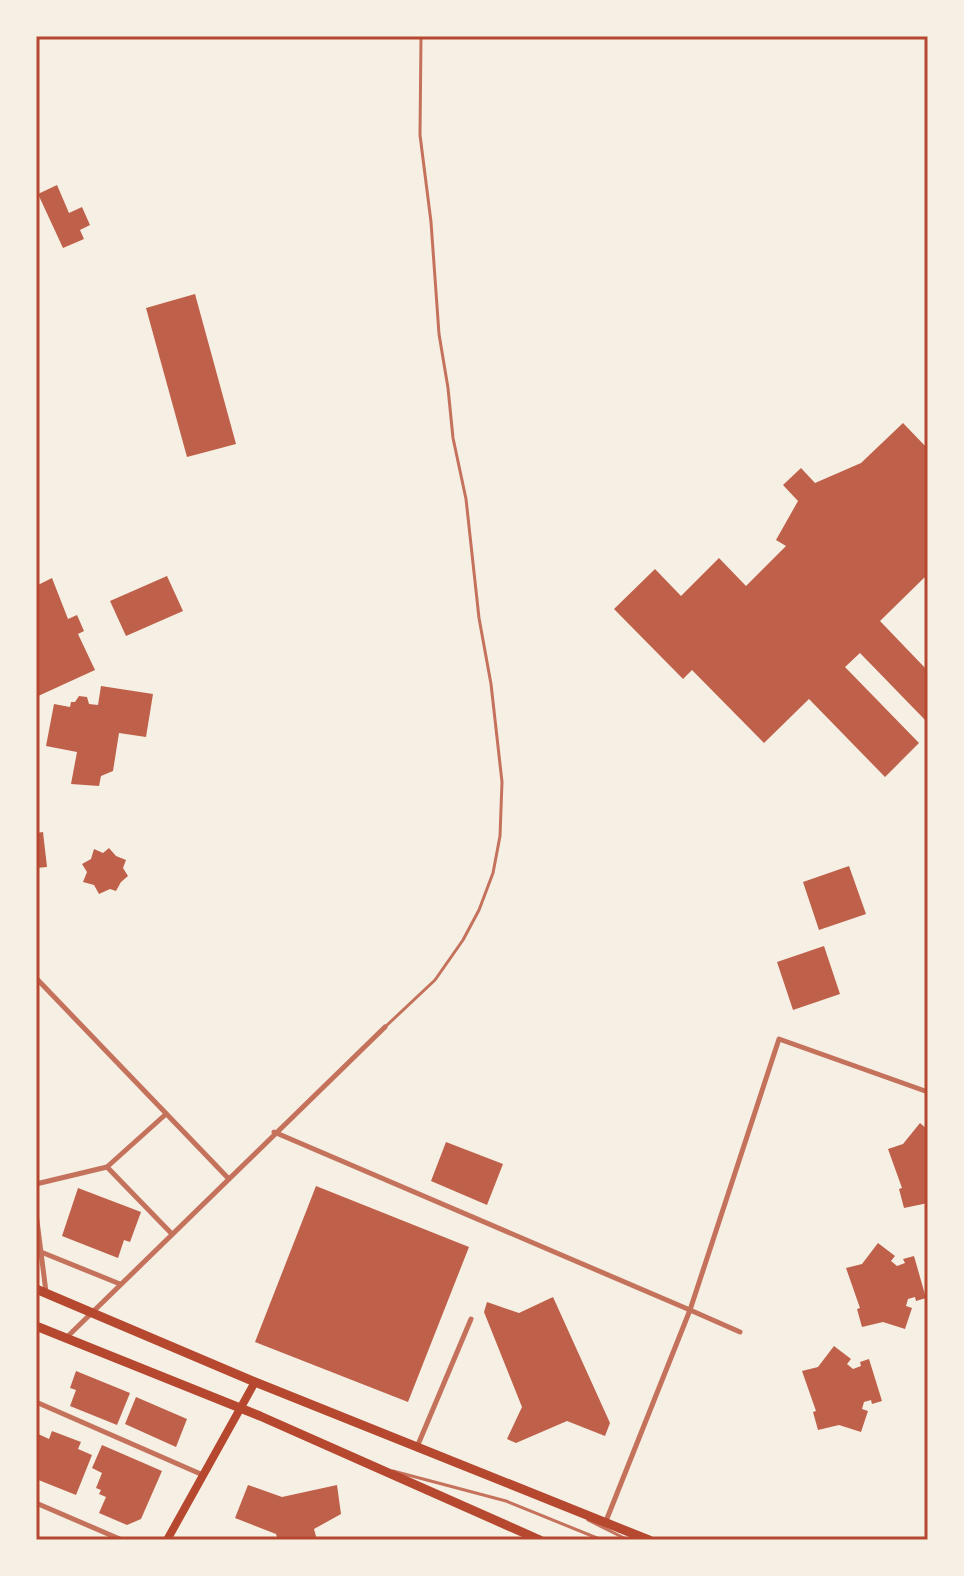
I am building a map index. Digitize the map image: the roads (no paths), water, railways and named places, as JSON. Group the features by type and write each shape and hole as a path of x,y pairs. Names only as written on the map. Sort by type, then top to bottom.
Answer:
{"main road":[{"path":"41,1291 416,1448 649,1540"},
{"path":"36,1326 240,1407 540,1540"},
{"path":"167,1540 255,1382"}],"street":[{"path":"36,978 228,1178"},
{"path":"66,1338 385,1027"},
{"path":"606,1522 690,1310 779,1039 928,1092"},
{"path":"36,1184 107,1167 166,1114"},
{"path":"274,1132 740,1332"},
{"path":"107,1167 171,1233"},
{"path":"36,1213 41,1252 41,1291"},
{"path":"41,1252 120,1284"},
{"path":"416,1448 471,1319"},
{"path":"36,1402 203,1475"},
{"path":"36,1503 122,1540"}],"lane":[{"path":"385,1027 435,980 463,940 493,873 501,823 502,782 491,684 479,618 466,499 453,438 439,334 431,222 420,135 421,36"},
{"path":"381,1468 506,1501 602,1540"},
{"path":"556,1504 628,1540"}]}
